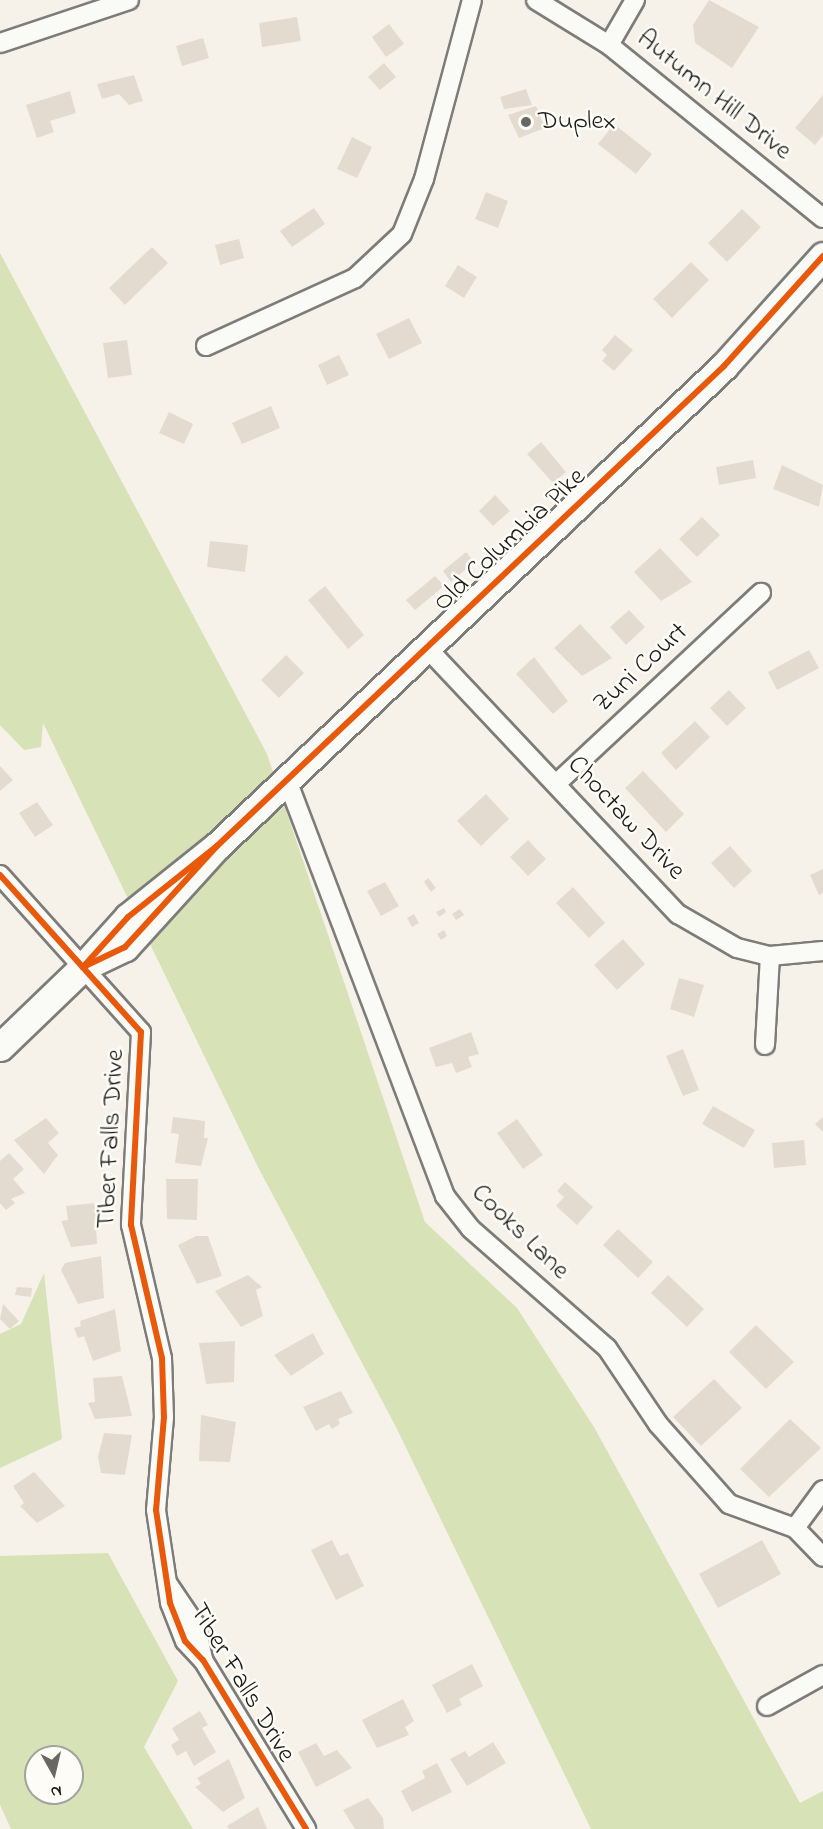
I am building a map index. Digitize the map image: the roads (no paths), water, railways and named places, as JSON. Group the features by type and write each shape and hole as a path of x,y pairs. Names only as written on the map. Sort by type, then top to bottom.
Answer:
{"street":[{"path":"0,43 129,0"},
{"path":"206,346 355,278 402,234 424,179 472,0"},
{"name":"Autumn Hill Drive","path":"536,0 609,45 823,218"},
{"path":"609,45 635,0"},
{"name":"Old Columbia Pike","path":"0,1047 83,967 128,917 217,846 724,366 823,256"},
{"name":"Zuni Court","path":"557,783 761,593"},
{"name":"Choctaw Drive","path":"427,648 557,783 678,914 737,948 770,956 823,951"},
{"name":"Cooks Lane","path":"287,780 445,1196 471,1229 607,1348 658,1424 729,1504 795,1528 823,1557"},
{"name":"Tiber Falls Drive","path":"0,875 134,1022 144,1042 131,1225 164,1376 156,1510 167,1583 178,1629 204,1660 306,1829"},
{"path":"765,1045 770,956"},
{"path":"795,1528 823,1491"},
{"path":"767,1706 823,1675"}],"place":[{"name":"Duplex","path":"526,122"}]}
